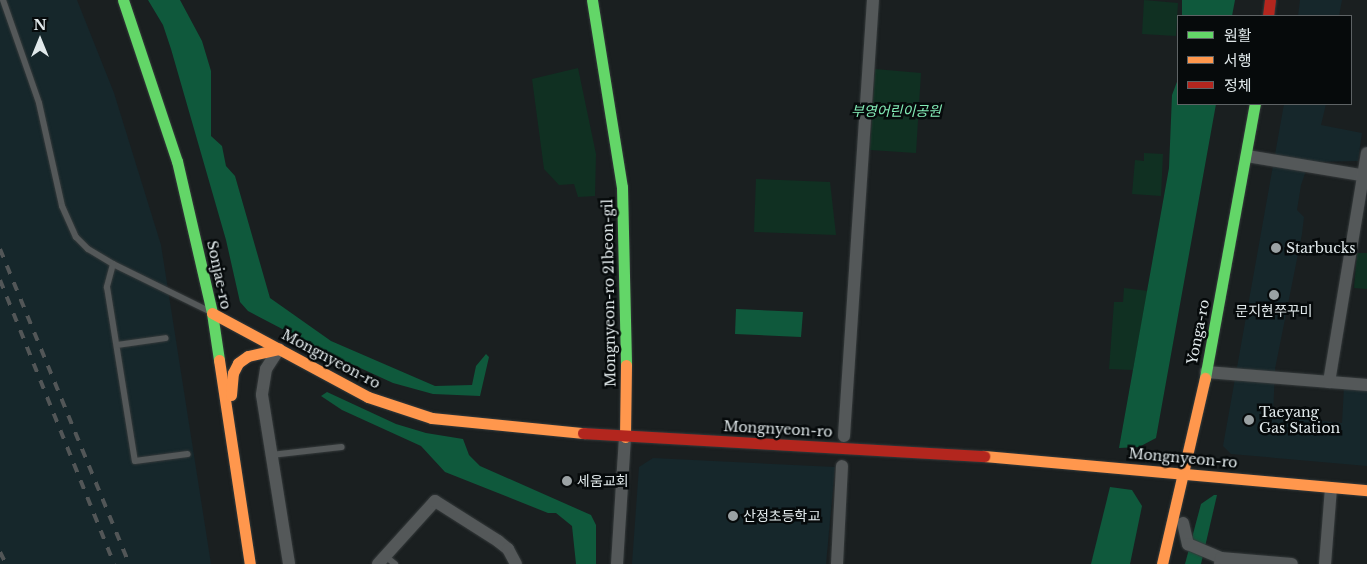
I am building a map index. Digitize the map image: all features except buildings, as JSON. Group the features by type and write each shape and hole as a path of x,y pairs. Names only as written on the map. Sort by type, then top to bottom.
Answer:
{"main road":[{"name":"Sonjae-ro","path":"123,0 177,162 212,313 250,564"},
{"name":"Mongnyeon-ro 21beon-gil","path":"592,0 622,187 626,305 625,437"},
{"path":"1268,15 1270,0"},
{"name":"Yonga-ro","path":"1162,564 1206,372 1255,105"},
{"name":"Mongnyeon-ro","path":"212,313 368,398 432,418 625,437 960,454 1367,490"},
{"path":"229,423 233,373 238,363 248,356 279,348"}],"street":[{"path":"844,436 873,0"},
{"path":"1329,382 1365,176 1367,153"},
{"path":"1247,156 1365,176"},
{"path":"279,348 262,382 271,455 289,564"},
{"path":"1206,372 1367,385"},
{"path":"617,564 625,437"},
{"path":"837,564 842,466"},
{"path":"1325,564 1331,488"},
{"path":"386,561 435,501 498,541 508,549 516,564"},
{"path":"1182,523 1188,544 1220,561 1292,564"}],"lane":[{"path":"3,0 39,103 69,225 88,249 113,264 212,313"},
{"path":"113,264 107,287 135,461 188,454"},
{"path":"117,345 166,338"},
{"path":"271,455 342,447"}],"shaded area":[{"path":"0,0 77,0 114,93 161,245 211,564 0,564"},
{"path":"1300,0 1342,0 1339,15 1298,15"},
{"path":"1284,105 1326,105 1321,125 1362,133 1358,161 1309,162 1301,185 1297,210 1304,217 1302,234 1275,369 1273,416 1342,423 1344,387 1367,389 1367,466 1231,454 1223,446"},
{"name":"산정초등학교","path":"653,458 835,467 826,564 632,564 639,467"}],"green space":[{"path":"148,0 180,0 202,41 211,71 211,136 222,146 226,166 235,176 270,298 331,341 435,386 472,385 476,366 486,354 489,357 480,396 433,394 393,383 334,356 248,311 240,302 226,240 171,49 163,25"},
{"path":"1144,0 1178,3 1176,36 1142,34"},
{"path":"1182,0 1235,0 1232,15 1182,15"},
{"path":"578,68 596,154 595,196 578,197 574,184 559,185 544,169 532,79"},
{"name":"부영어린이공원","path":"875,69 921,73 916,153 870,150"},
{"path":"1177,82 1177,105 1216,105 1156,438 1139,447 1119,448 1169,168 1172,95"},
{"path":"1144,153 1163,154 1161,196 1132,194 1135,160 1144,161"},
{"path":"756,179 830,182 836,235 754,232"},
{"path":"1357,253 1367,253 1367,289 1354,288"},
{"path":"1124,288 1148,291 1133,370 1109,369 1114,302 1123,302"},
{"path":"736,309 803,312 801,337 735,334"},
{"path":"327,392 396,424 426,433 463,439 469,455 480,466 591,515 596,525 596,564 576,564 572,526 556,513 548,513 445,472 421,446 342,410 321,396"},
{"path":"1110,487 1132,490 1142,506 1130,564 1091,564"},
{"path":"1217,495 1201,564 1185,564 1201,504"}],"railway":[{"path":"0,249 129,564"},
{"path":"0,280 114,564"},
{"path":"0,552 6,564"}],"traffic: fast":[{"path":"123,0 177,161 212,313 219,360"},
{"path":"592,0 622,187 626,365"},
{"path":"1205,378 1255,105"}],"traffic: slow":[{"path":"212,313 368,397 432,418 583,433"},
{"path":"231,395 233,373 238,363 248,356 279,349"},
{"path":"219,360 250,564"},
{"path":"625,437 626,365"},
{"path":"1162,564 1205,378"},
{"path":"984,456 1367,490"}],"traffic: jam":[{"path":"1268,15 1270,0"},
{"path":"583,433 984,456"}],"place":[{"name":"Starbucks","path":"1276,248"},
{"name":"문지현쭈꾸미","path":"1274,295"},
{"name":"Taeyang Gas Station","path":"1249,420"},
{"name":"세움교회","path":"567,481"},
{"name":"산정초등학교","path":"733,516"}]}
